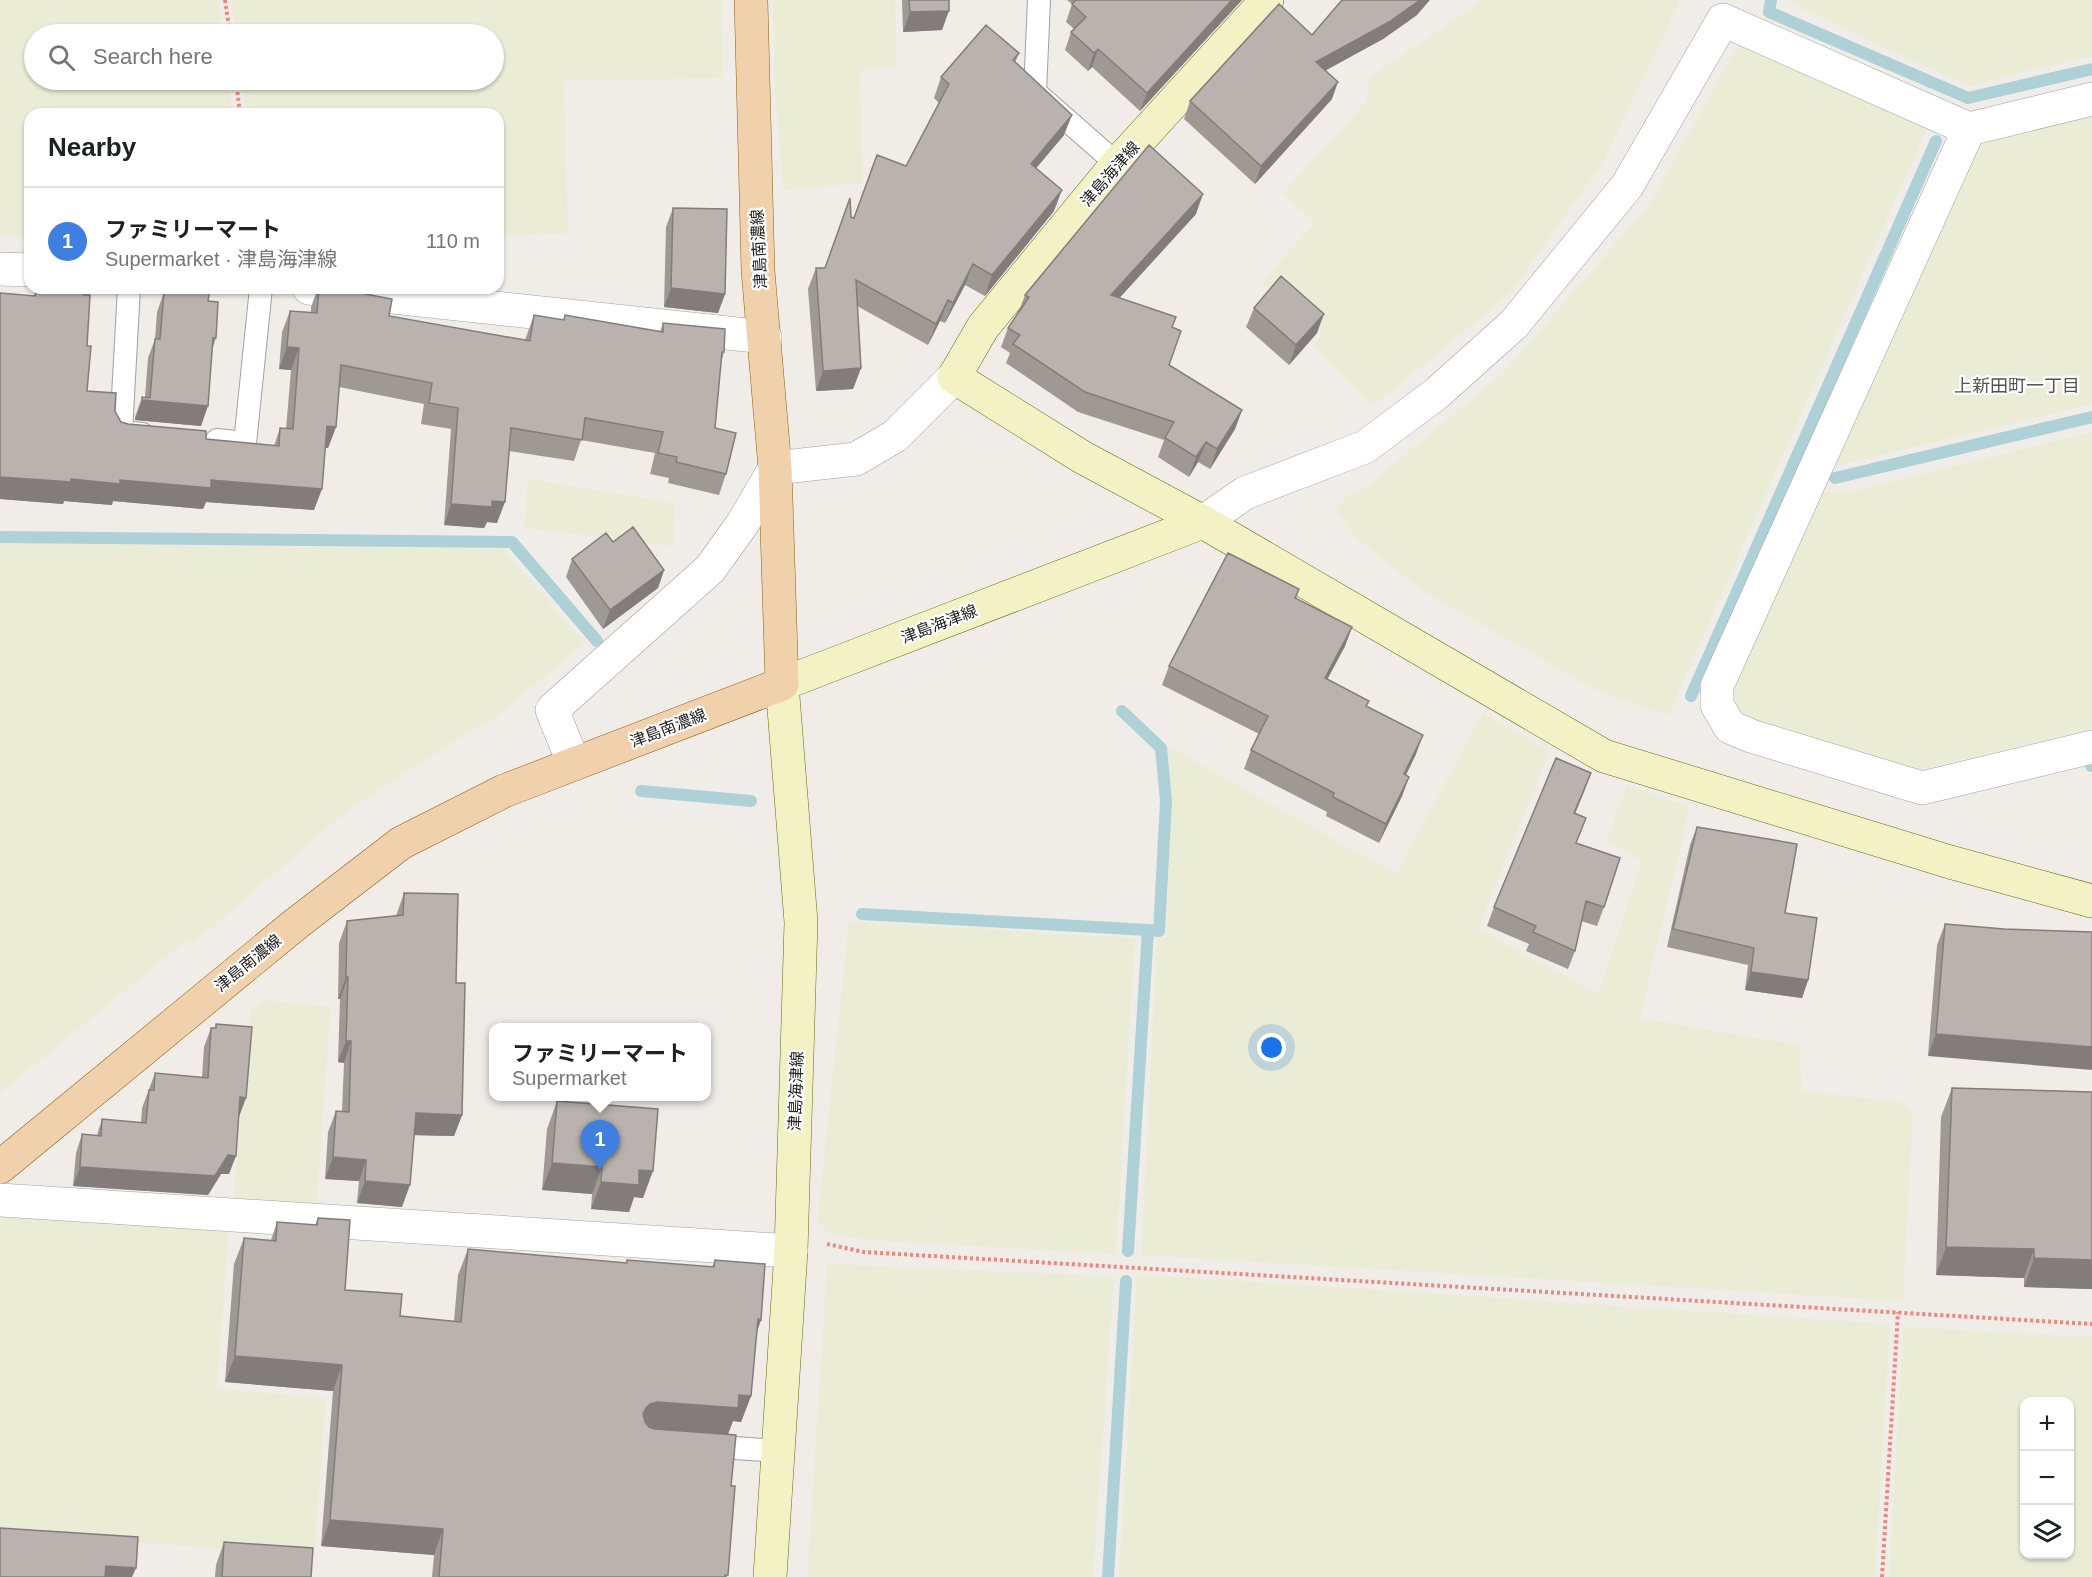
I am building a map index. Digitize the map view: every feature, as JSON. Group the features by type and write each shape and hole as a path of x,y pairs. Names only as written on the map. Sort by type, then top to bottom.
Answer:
{"main road":[{"name":"津島南濃線","path":"0,1167 297,923 401,843 504,791 782,684 775,468 758,271 751,0"},
{"name":"津島海津線","path":"954,377 984,327 1117,164 1256,4"},
{"path":"954,377 1082,457 1203,522 1604,756 1950,862 2092,902"},
{"name":"津島海津線","path":"770,1577 791,1244 801,922 782,684 1203,522"}],"street":[{"path":"1203,522 1245,493 1365,447 1436,394 1515,324 1627,186 1723,20 1969,129 2092,99"},
{"path":"1969,129 1717,686 1717,705 1730,727 1751,736 1922,788 2092,747"},
{"path":"0,269 24,270"},
{"path":"365,294 765,337"},
{"path":"573,764 552,710 710,569 743,523 775,468 856,459 896,436 954,377"},
{"path":"0,1200 791,1244"}],"lane":[{"path":"1039,0 1035,92 1117,164"},
{"path":"129,294 121,432 166,436"},
{"path":"200,439 245,443 260,294"},
{"path":"683,1445 778,1451"}],"path":[{"path":"225,0 229,24"},
{"path":"237,90 239,108"},
{"path":"791,1244 864,1252 2092,1324"},
{"path":"1882,1577 1898,1312"}],"green space":[{"path":"0,0 218,0 221,24 24,24 24,90 229,90 232,108 24,108 24,237 0,235"},
{"path":"231,0 722,0 723,78 564,81 568,233 504,236 504,108 245,108 242,90 504,90 504,24 234,24"},
{"path":"773,0 895,0 896,67 860,70 863,183 783,190 774,77"},
{"path":"1484,0 1680,0 1604,161 1512,291 1373,405 1313,346 1323,334 1261,282 1315,223 1283,193 1367,101 1368,78"},
{"path":"1789,0 2092,0 2092,56 1969,87 1788,2"},
{"path":"1738,45 1929,124 1668,716 1595,690 1420,589 1353,535 1336,509 1348,495 1366,487 1504,372 1648,206"},
{"path":"2092,111 2092,404 1835,466 1966,161 1992,136"},
{"path":"2092,432 2092,728 1919,770 1766,728 1738,713 1733,698 1734,677 1823,492 1848,492"},
{"path":"528,479 675,503 673,546 524,528"},
{"path":"0,543 503,549 585,643 496,717 347,811 194,943 188,939 0,1093"},
{"path":"1483,713 1550,751 1478,929 1598,994 1642,861 1606,841 1627,785 1690,807 1640,1018 1799,1045 1802,1091 1903,1102 1913,1112 1903,1301 1141,1255 1157,938 1166,938 1172,803 1168,746 1396,874"},
{"path":"849,921 1135,938 1116,1254 867,1240 830,1234 817,1222"},
{"path":"265,1000 331,1007 316,1211 233,1203 250,1011"},
{"path":"0,1211 229,1229 217,1389 326,1398 314,1556 0,1532"},
{"path":"827,1264 1114,1276 1093,1577 807,1577"},
{"path":"1137,1274 1890,1324 1875,1577 1119,1577"},
{"path":"1903,1327 2092,1337 2092,1577 1889,1577"}],"building":[{"path":"909,0 949,0 949,11 910,12"},
{"path":"1076,0 1232,0 1147,93 1098,49 1094,53 1071,32 1086,17 1072,4"},
{"path":"1342,0 1420,0 1389,22 1316,62 1338,82 1261,166 1190,101 1279,4 1312,35"},
{"path":"986,25 1019,53 1013,60 1072,115 1031,164 1062,190 992,275 973,264 953,303 948,300 936,324 856,280 861,368 823,371 816,268 825,268 850,198 851,217 854,218 877,155 906,166 949,84 941,77"},
{"path":"1149,145 1203,194 1111,295 1176,317 1172,327 1181,331 1169,365 1242,410 1217,449 1206,442 1196,457 1165,438 1174,422 1085,392 1013,344 1020,335 1008,328 1029,297 1025,295"},
{"path":"673,208 727,209 725,294 671,288"},
{"path":"1281,276 1324,314 1296,345 1254,308"},
{"path":"0,293 35,296 35,294 90,295 87,346 91,346 87,391 116,393 115,411 121,422 128,424 206,431 206,439 279,446 280,428 293,429 299,348 287,347 290,311 317,313 319,294 366,294 392,299 389,316 530,341 534,315 564,320 565,315 663,332 663,323 725,329 715,428 736,433 726,474 676,462 677,457 658,453 663,432 585,418 582,440 511,428 505,502 492,501 492,507 451,504 458,408 429,403 432,383 341,365 336,427 327,426 322,489 211,480 211,488 120,480 120,484 71,479 71,482 0,477"},
{"path":"164,294 209,294 208,301 218,302 208,406 142,400 142,397 150,398 155,339 160,339"},
{"path":"633,527 664,570 610,610 572,559 606,533 613,542"},
{"path":"1228,553 1299,589 1295,598 1352,627 1325,678 1369,701 1366,706 1423,735 1404,774 1409,777 1386,824 1333,797 1334,793 1251,750 1268,716 1169,666"},
{"path":"1556,758 1591,773 1574,813 1586,818 1576,843 1620,858 1604,907 1586,901 1575,951 1533,932 1536,926 1494,907"},
{"path":"1697,827 1797,844 1785,913 1817,918 1808,980 1751,972 1754,948 1673,929"},
{"path":"404,893 458,894 456,983 465,983 462,1115 416,1113 410,1185 365,1181 366,1160 333,1157 336,1111 349,1112 351,1041 346,1041 347,921 403,915"},
{"path":"1945,924 2092,932 2092,1047 1936,1034"},
{"path":"216,1024 252,1027 246,1098 240,1097 236,1156 228,1155 215,1176 80,1167 82,1134 101,1136 102,1119 146,1123 149,1090 154,1090 155,1073 208,1078 211,1028 216,1028"},
{"path":"1952,1088 2092,1092 2092,1260 2034,1258 2034,1249 1946,1247"},
{"path":"557,1101 658,1109 653,1171 639,1170 639,1185 601,1182 602,1167 552,1163"},
{"path":"318,1218 350,1220 345,1290 402,1294 400,1316 461,1322 468,1249 627,1263 627,1260 714,1267 715,1260 765,1264 761,1320 758,1319 751,1396 739,1395 738,1408 657,1402 650,1404 643,1414 649,1427 655,1429 736,1435 731,1486 735,1486 728,1575 725,1577 439,1577 443,1529 330,1520 342,1365 235,1356 244,1238 276,1241 277,1222 317,1225"},
{"path":"0,1528 138,1537 136,1568 106,1566 105,1577 0,1577"},
{"path":"224,1542 313,1548 311,1577 222,1577"}],"waterway":[{"path":"1771,0 1769,12 1968,98 2092,69"},
{"path":"1691,696 1936,141"},
{"path":"1835,478 2092,417"},
{"path":"0,537 512,542 597,641"},
{"path":"1122,711 1161,748 1166,801 1159,931 1148,930"},
{"path":"641,791 751,801"},
{"path":"862,914 1148,930 1128,1251"},
{"path":"1108,1577 1126,1281"}],"place":[{"name":"ファミリーマート","path":"600,1170"}],"district":[{"name":"上新田町一丁目","path":"2017,386"}]}
